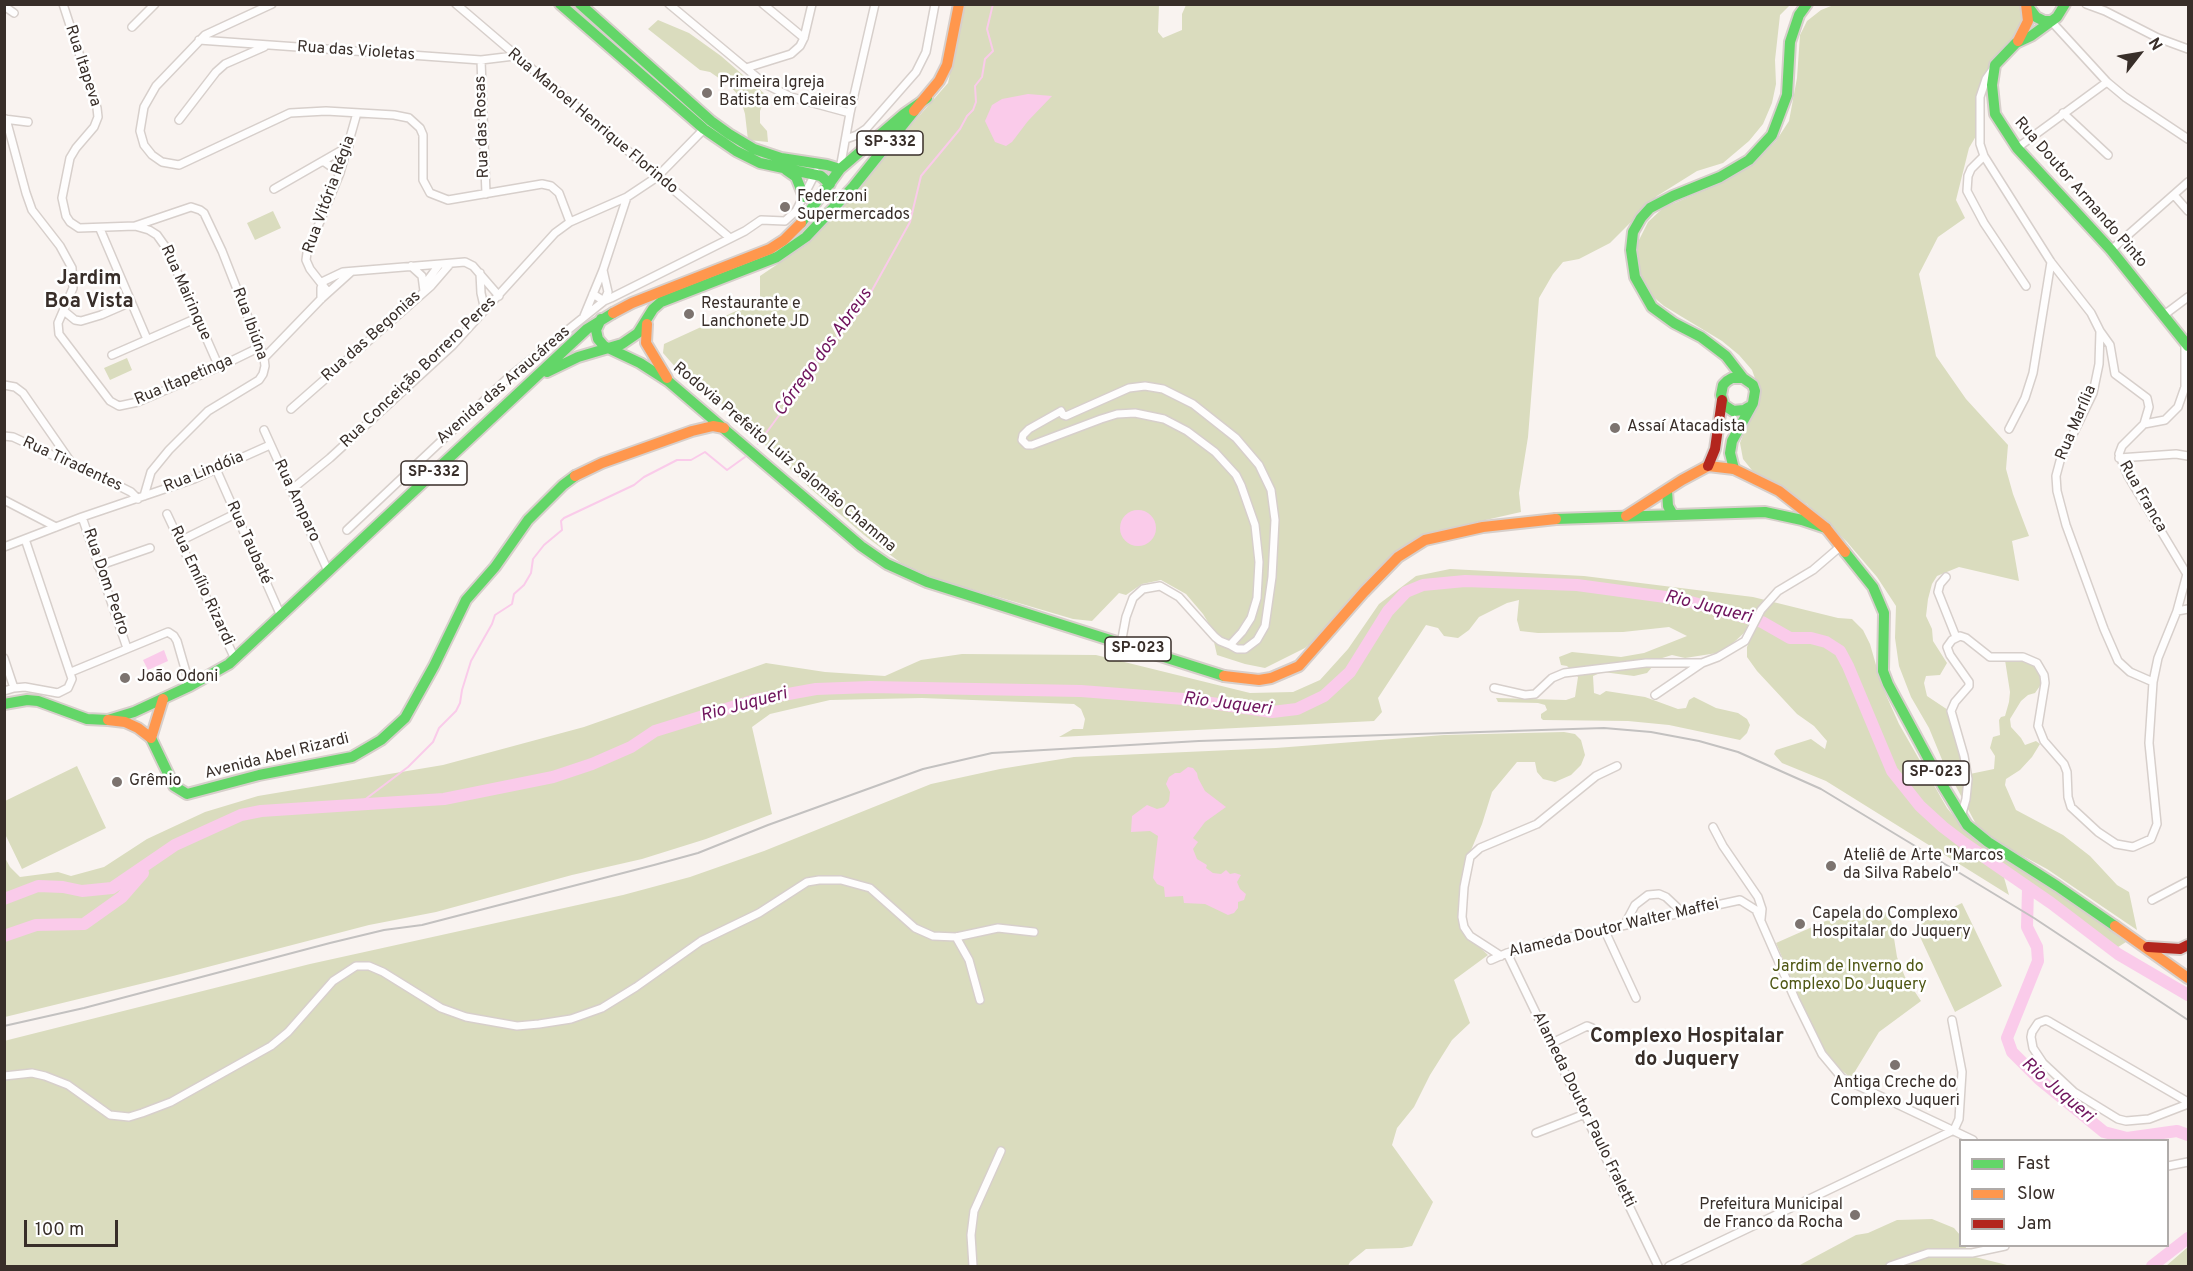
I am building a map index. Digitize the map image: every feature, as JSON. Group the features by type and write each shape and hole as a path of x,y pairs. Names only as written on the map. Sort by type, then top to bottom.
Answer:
{"main road":[{"path":"560,4 748,158 760,163 821,176 830,184"},
{"name":"SP-332","path":"538,376 578,357 609,349 630,339 638,333 653,309 661,302 761,264 790,249 806,237 853,187 927,98 947,65 959,4"},
{"path":"1734,469 1730,453 1732,441 1755,397 1753,385 1743,378 1726,356 1701,337 1652,307 1635,277 1631,250 1633,232 1650,207 1673,195 1720,177 1749,160 1772,135 1787,94 1790,42 1799,15 1807,4"},
{"path":"2026,4 2036,17 2044,21 2051,21"},
{"path":"2016,44 2027,25 2026,4"},
{"path":"1995,65 2002,55 2016,44 2051,21 2061,12 2065,4"},
{"path":"584,6 707,125 754,149 781,158 840,169"},
{"name":"Rua Doutor Armando Pinto","path":"1995,65 1992,85 1995,114 2016,148 2111,250 2187,344"},
{"name":"SP-332","path":"4,704 18,700 38,701 87,719 108,720 134,712 163,699 235,659 587,329 601,319 668,288 770,249 798,227 840,169 904,114 927,98"},
{"path":"786,169 796,177 804,197"},
{"name":"SP-332","path":"840,169 849,169 854,174 853,187"},
{"path":"601,319 597,325 596,334 609,349"},
{"name":"SP-023","path":"647,319 646,343 668,381"},
{"name":"Rodovia Prefeito Luiz Salomão Chamma","path":"609,349 640,363 668,381 861,546 896,569 927,582 1227,677 1259,681 1299,666 1381,573 1398,556 1425,540 1483,527 1514,523 1625,516 1764,512 1826,528"},
{"path":"578,357 614,356 640,363"},
{"path":"1708,466 1715,449 1722,400 1721,389 1732,378 1743,378"},
{"path":"1722,400 1724,405 1733,411 1749,407"},
{"name":"Avenida Abel Rizardi","path":"151,738 174,786 187,794 259,775 352,757 381,740 405,718 434,666 466,600 495,567 528,520 550,496 577,475 602,463 692,431 713,426 725,429"},
{"name":"SP-023","path":"1708,466 1734,469 1779,491 1826,528 1874,587 1884,613 1883,670 1885,677 1960,817 1988,842 2057,886 2188,978"},
{"name":"Rodovia Prefeito Luiz Salomão Chamma","path":"1625,516 1708,466"},
{"path":"1667,491 1668,506 1673,515"},
{"path":"1774,514 1779,501 1779,491"},
{"path":"108,720 125,722 151,738 163,699"},
{"path":"2146,947 2184,947"},
{"path":"2178,972 2175,955 2184,947"}],"street":[{"name":"Rua Itapeva","path":"63,4 98,117 94,127 70,158 62,198 66,216 74,226 100,229"},
{"path":"132,27 154,4"},
{"path":"272,4 216,29 199,40 156,86 144,107 140,131 144,146 152,155 162,162 179,165 188,163 290,113 302,111 394,115 409,118 415,122 423,135 423,180 425,188 430,193 448,200 542,184 551,186 559,193 570,222"},
{"name":"Rua Manoel Henrique Florindo","path":"456,4 514,56 730,238"},
{"path":"669,4 746,68 777,90 849,113"},
{"path":"763,4 804,38"},
{"path":"746,68 791,54 800,46 812,4"},
{"path":"840,169 849,113 875,4"},
{"path":"846,139 866,129 916,72 926,52 935,4"},
{"path":"2086,4 2158,38 2188,49"},
{"path":"4,6 14,13"},
{"path":"2051,21 2107,82 2188,139"},
{"name":"Rua das Violetas","path":"199,40 481,60 514,56"},
{"path":"179,120 216,72 225,64 267,46"},
{"name":"Rua das Rosas","path":"481,60 486,194"},
{"path":"1995,65 1986,79 1980,97 1980,144 1984,156 2051,262 2091,314 2110,345 2115,374 2147,398 2150,407 2144,424"},
{"path":"2016,148 2107,82"},
{"name":"Rua Vitória Régia","path":"328,292 308,264 307,254 340,173 357,113"},
{"path":"2063,113 2108,155"},
{"path":"28,122 5,119 32,210 60,246 72,268 73,288 64,311 75,320 81,321 131,302"},
{"name":"Rua Conceição Borrero Peres","path":"291,490 330,458 453,345 555,233 570,222 627,197 657,177 707,125"},
{"path":"274,189 349,146"},
{"path":"1984,156 1971,169 1967,191 1984,223 2026,286"},
{"path":"323,161 340,173"},
{"path":"604,301 623,294 745,231 760,220 781,222 790,219 820,164"},
{"path":"2111,250 2188,182"},
{"path":"2174,195 2188,211"},
{"path":"584,317 603,270 627,197"},
{"name":"Rua Ibiúna","path":"135,226 191,207 200,210 209,222 222,251 264,358 263,374 259,380 208,411 158,462 147,481 141,498"},
{"path":"135,226 100,229 147,339"},
{"name":"Rua Mairinque","path":"135,226 149,230 161,239 219,368"},
{"path":"2009,429 2025,398 2033,373 2051,262"},
{"name":"Rua Vitória Régia","path":"315,274 333,276 411,266 470,263 480,273"},
{"name":"Rua das Begonias","path":"291,409 424,288 437,281 450,264"},
{"name":"Rua das Begonias","path":"424,288 439,265"},
{"path":"411,266 420,272 424,288"},
{"path":"603,270 608,289 604,301"},
{"path":"264,358 328,292 351,272"},
{"path":"480,273 499,296"},
{"path":"480,273 485,310"},
{"name":"Rua Vitória Régia","path":"333,276 338,283"},
{"name":"Rua Vitória Régia","path":"321,284 333,276"},
{"path":"321,284 321,299"},
{"path":"596,285 623,294"},
{"path":"593,294 604,301"},
{"path":"2164,315 2188,297"},
{"name":"Avenida das Araucáreas","path":"347,530 508,378 604,301"},
{"name":"Rua Itapetinga","path":"64,311 58,323 59,334 101,391 115,405 126,406 138,402 219,368 260,347"},
{"path":"112,355 197,318"},
{"name":"Rua Marília","path":"2100,331 2100,348 2093,393 2060,461 2056,476 2057,491 2066,525 2118,661 2130,672 2153,682"},
{"name":"Rua Franca","path":"2187,344 2185,387 2182,400 2165,420 2144,424 2122,446 2119,458 2188,575"},
{"path":"4,385 15,387 23,393 74,465"},
{"path":"1121,644 1126,617 1134,598 1143,589 1154,586 1167,588 1174,593 1215,637 1230,645 1242,650 1250,647 1261,636 1265,626 1272,577 1275,520 1271,490 1265,475 1236,438 1193,404 1163,389 1145,386 1129,388 1066,416 1061,411 1025,432 1022,440 1032,445 1117,414 1135,413 1170,422 1187,431 1215,452 1241,484 1255,525 1259,562 1257,598 1251,618 1230,645"},
{"name":"Rua Amparo","path":"264,430 328,571"},
{"name":"Rua Tiradentes","path":"4,436 13,437 141,498"},
{"path":"50,454 59,444"},
{"name":"Rua Lindóia","path":"4,547 82,517 141,498 270,445"},
{"path":"2119,458 2188,456"},
{"name":"Rua Taubaté","path":"216,469 281,616"},
{"path":"4,500 57,527"},
{"name":"Rua Emílio Rizardi","path":"167,514 235,659"},
{"path":"180,541 235,514"},
{"name":"Rua Dom Pedro","path":"82,517 127,648"},
{"path":"4,691 14,688 32,688 58,693 68,688 72,679 25,539"},
{"path":"1655,695 1702,663 1740,645 1753,627 1761,610 1778,591 1813,570 1841,546"},
{"path":"98,566 150,548"},
{"path":"1960,817 1966,800 1968,779 1951,711 1969,682 1948,651 1948,644 1956,637 1966,638 1989,657 2024,657 2037,663 2044,675 2045,683 2038,719 2039,734 2064,765 2067,772 2069,803 2074,810 2108,840 2125,846 2133,847 2145,843 2154,835 2157,824 2149,743 2153,682 2158,658 2177,611 2188,575"},
{"path":"1946,577 1940,584 1938,592 1956,637"},
{"path":"2177,611 2188,609"},
{"path":"70,672 164,632 171,633 177,641 190,686"},
{"path":"4,658 14,688"},
{"path":"1494,688 1525,695 1534,694 1552,678 1563,673 1646,663 1702,663"},
{"path":"1504,954 1470,936 1464,927 1462,917 1464,887 1470,857 1480,848 1537,824 1596,777 1617,766"},
{"path":"1713,827 1723,846 1758,897 1762,909 1761,925 1822,1054 1836,1072 1852,1083 1971,1139"},
{"path":"4,1076 33,1073 45,1076 68,1085 110,1115 129,1117 142,1113 180,1097 271,1046 288,1032 333,981 356,966 369,966 383,972 441,1008 466,1017 517,1026 571,1019 602,1008 701,941 759,913 807,882 819,880 841,880 870,888 915,928 933,936 956,937 998,928 1034,932"},
{"path":"2152,900 2188,881"},
{"path":"1625,924 1635,905 1648,895 1659,894 1666,897 1682,912"},
{"name":"Alameda Doutor Walter Maffei","path":"1491,960 1504,954 1604,929 1740,900 1756,910 1761,925"},
{"path":"1604,929 1636,998"},
{"path":"956,937 969,960 980,1000"},
{"name":"Alameda Doutor Paulo Fraletti","path":"1504,954 1585,1114 1658,1266"},
{"path":"1653,1256 1669,1266 1954,1130 1959,1119 1962,1072 1952,1020"},
{"path":"2041,1021 2050,1022 2188,1103 2149,1119 2126,1121 2118,1119 2074,1092 2043,1063 2033,1048 2032,1032 2041,1021"},
{"path":"1550,1044 1587,1026 1592,1028 1599,1038"},
{"path":"1536,1132 1585,1114"},
{"path":"973,1266 972,1222 974,1212 1001,1151"},
{"path":"2171,1165 2188,1162"},
{"path":"1890,1266 1928,1253 1972,1252 1996,1247"}],"green space":[{"path":"1836,4 2023,5 2023,30 1995,59 1982,79 1978,91 1976,136 1969,148 1956,200 1965,218 1938,237 1919,274 1936,356 1966,399 2008,445 2006,469 2029,536 2012,541 2019,581 1959,567 1937,576 1932,584 1926,616 1932,629 1933,641 1947,663 1940,675 1926,676 1924,683 1927,696 1948,710 1959,742 1965,775 1994,769 1995,756 1990,748 1993,737 2000,735 1999,720 2005,716 2009,702 2010,692 2005,660 2029,659 2040,669 2042,683 2035,693 2021,701 2010,719 2011,727 2025,745 2036,741 2040,744 2020,770 2006,779 2005,785 2016,810 2063,835 2090,856 2117,885 2129,892 2137,930 2047,869 2001,844 1977,826 1943,762 1929,728 1911,697 1899,666 1895,638 1896,606 1877,577 1847,542 1807,504 1755,474 1743,459 1740,443 1748,422 1757,409 1761,395 1752,370 1722,341 1664,306 1651,295 1644,285 1637,262 1637,244 1648,222 1663,208 1719,184 1756,161 1776,141 1789,121 1797,78 1800,35 1807,21 1821,10"},
{"path":"965,5 1159,5 1158,32 1163,38 1182,30 1182,14 1186,5 1790,5 1780,15 1775,60 1776,84 1772,103 1763,124 1749,141 1723,163 1697,171 1657,196 1610,243 1579,259 1563,262 1539,298 1528,437 1519,493 1521,512 1437,531 1413,541 1394,553 1368,578 1320,636 1305,648 1265,668 1217,655 1214,632 1203,614 1186,594 1161,580 1142,584 1126,595 1119,593 1092,621 1073,619 937,579 901,563 864,535 811,489 717,399 684,377 663,353 664,344 760,300 760,276 806,245 948,83"},
{"path":"658,20 689,33 721,56 766,95 760,111 760,123 767,131 768,142 748,140 745,114 740,97 729,85 710,72 700,70 648,29"},
{"path":"273,211 281,228 255,240 247,223"},
{"path":"127,358 132,370 110,380 104,368"},
{"path":"1450,569 1584,576 1753,597 1838,618 1852,619 1863,630 1870,644 1882,686 1899,724 1947,808 1966,831 2073,903 2126,942 2115,949 2052,901 2005,871 2003,874 2009,895 1826,781 1782,763 1774,754 1776,750 1811,739 1825,749 1827,741 1814,726 1797,714 1747,657 1747,647 1753,633 1745,632 1731,645 1717,653 1685,658 1672,655 1659,659 1647,673 1634,676 1603,672 1593,676 1594,693 1600,695 1606,691 1645,697 1678,709 1686,708 1689,700 1694,697 1716,708 1738,713 1747,719 1750,725 1747,733 1740,740 1669,725 1628,721 1543,720 1541,714 1547,710 1545,705 1498,702 1496,698 1566,700 1575,697 1578,677 1567,666 1561,665 1559,657 1572,652 1621,657 1644,653 1687,636 1669,627 1623,632 1538,633 1520,631 1517,620 1519,600 1507,603 1479,617 1469,630 1458,638 1444,636 1438,628 1426,625 1378,698 1382,712 1374,721 1059,737 1073,729 1083,729 1085,719 1081,709 1074,704 922,698 830,700 770,714 752,727 772,814 706,839 642,859 572,875 436,912 369,925 5,1017 4,856 10,867 20,877 58,872 71,876 104,867 147,839 205,812 258,796 443,765 584,727 766,663 825,672 885,676 921,660 962,654 1096,655 1250,693 1293,692 1320,680 1348,649 1379,604 1416,576"},
{"path":"1564,732 1575,734 1581,740 1585,755 1581,765 1571,775 1555,782 1543,779 1537,772 1535,762 1517,762 1492,792 1469,855 1458,912 1460,929 1488,955 1454,980 1470,1023 1452,1040 1430,1075 1414,1107 1397,1128 1392,1145 1433,1202 1412,1246 1366,1249 1348,1266 5,1266 4,1041 310,964 623,895 690,877 764,851 931,784 1000,769 1074,757 1276,748 1444,735"},
{"path":"77,766 106,828 22,869 5,834 5,801"},
{"path":"1962,903 2002,986 1955,1012 1915,926"},
{"name":"Jardim de Inverno do Complexo Do Juquery","path":"1865,909 1890,913 1897,957 1905,977 1921,1001 1879,1032 1851,1078 1830,1061 1809,1021 1776,943 1828,920"},
{"path":"1932,1219 1954,1228 1959,1234 1959,1247 1966,1247 1971,1256 2011,1266 1798,1266 1856,1235 1868,1233 1897,1220"},
{"path":"2188,1247 2188,1266 2166,1266"}],"shaded area":[{"path":"1028,94 1052,96 1012,142 1006,146 995,142 985,121 992,105 1002,99"},
{"path":"1138,510 1151,515 1156,528 1151,541 1138,546 1125,541 1120,528 1125,515"},
{"path":"164,650 168,661 148,670 143,660"},
{"path":"1188,767 1193,768 1197,773 1205,791 1226,807 1205,822 1193,838 1198,842 1193,849 1197,859 1207,865 1206,868 1213,873 1221,874 1226,870 1230,874 1241,875 1237,882 1246,894 1244,900 1238,902 1238,908 1234,913 1228,915 1205,904 1184,903 1183,896 1165,897 1164,887 1157,884 1153,878 1158,836 1150,831 1131,832 1132,816 1147,805 1157,809 1164,807 1169,801 1170,792 1166,784 1169,777"}],"waterway":[{"name":"Córrego dos Abreus","path":"758,444 824,351 851,323 865,303 910,222 921,176 973,110 976,102 975,86 982,77 985,59 993,51 987,29 993,4"},
{"name":"Córrego dos Abreus","path":"359,804 408,767 433,742 439,728 456,711 471,661 495,615 512,604 514,594 524,585 531,573 533,559 544,545 562,530 561,521 564,518 634,485 644,477 677,460 691,460 705,452 727,470 745,457"},
{"name":"Rio Juqueri","path":"4,899 38,886 63,887 82,891 112,888 175,845 241,815 261,811 444,799 553,777 592,764 631,747 655,731 755,700 816,689 870,687 1081,691 1184,699 1272,712 1297,709 1324,696 1350,672 1388,611 1406,592 1423,585 1465,581 1577,585 1680,599 1762,622 1790,638 1811,638 1826,642 1840,651 1892,771 1920,806 1964,843 2051,903 2118,954 2188,995"},
{"path":"4,936 36,925 84,924 122,897 143,873"},
{"name":"Rio Juqueri","path":"2028,889 2027,927 2037,947 2038,961 2007,1038 2012,1052 2039,1079 2104,1132 2127,1138 2177,1131 2188,1135"},
{"name":"Rio Juqueri","path":"2152,1266 2188,1238"}],"railway":[{"path":"4,1026 84,1008 330,943 384,930 422,925 698,853 923,769 992,753 1199,741 1604,728 1651,732 1699,741 1738,752 1821,789 2034,918 2188,1020"}],"traffic: fast":[{"path":"560,4 704,129 736,151 760,163 821,176 830,184"},
{"path":"580,4 711,121 729,134 754,149 781,158 840,169"},
{"path":"1743,378 1726,356 1701,337 1674,323 1652,307 1635,277 1631,250 1633,232 1650,208 1720,177 1749,160 1772,135 1787,95 1790,42 1799,15 1807,4"},
{"path":"2065,4 2057,17 2031,36 2016,43 1995,65 1992,85 1995,114 2017,148 2111,250 2188,346"},
{"path":"2027,5 2036,17 2044,21 2051,21"},
{"path":"801,223 840,169 904,114 927,98"},
{"path":"547,372 578,357 622,344 638,333 653,309 661,302 777,257 806,237 853,187 914,111"},
{"path":"786,170 796,177 804,197"},
{"path":"4,704 27,700 38,701 87,719 108,720 134,712 190,686 229,664 587,329 613,313"},
{"path":"601,319 596,330 598,339 604,346 640,363 668,381 861,546 887,564 927,582 1224,676"},
{"path":"1734,469 1730,453 1732,441 1753,403 1755,391 1753,385 1743,378 1732,378 1727,381 1723,385 1721,395 1724,405 1733,411 1749,407"},
{"path":"151,738 174,786 187,794 259,775 352,757 381,740 405,718 434,666 466,600 495,567 528,520 575,476"},
{"path":"1667,491 1668,506 1673,515"},
{"path":"1556,519 1765,512 1826,528"},
{"path":"1845,552 1873,587 1884,613 1883,671 1888,684 1943,786 1967,825 1988,842 2115,926"}],"traffic: slow":[{"path":"914,111 939,81 947,65 959,4"},
{"path":"2018,41 2028,21 2026,4"},
{"path":"613,313 632,303 770,249 784,240 801,223"},
{"path":"647,324 646,343 667,378"},
{"path":"575,476 602,463 692,431 713,426 724,428"},
{"path":"1626,516 1708,466 1734,469 1779,491 1826,528 1845,552"},
{"path":"1224,676 1259,680 1271,678 1299,666 1398,557 1425,540 1483,527 1556,519"},
{"path":"151,738 163,699"},
{"path":"108,720 125,722 151,738"},
{"path":"2115,926 2188,978"}],"traffic: jam":[{"path":"1708,466 1715,449 1722,400"},
{"path":"2148,947 2180,949 2188,945"}],"place":[{"name":"Primeira Igreja Batista em Caieiras","path":"707,93"},
{"name":"Federzoni Supermercados","path":"785,207"},
{"name":"Restaurante e Lanchonete JD","path":"689,314"},
{"name":"Assaí Atacadista","path":"1615,428"},
{"name":"João Odoni","path":"125,678"},
{"name":"Grêmio","path":"117,782"},
{"name":"Ateliê de Arte \"Marcos da Silva Rabelo\"","path":"1831,866"},
{"name":"Capela do Complexo Hospitalar do Juquery","path":"1800,924"},
{"name":"Antiga Creche do Complexo Juqueri","path":"1895,1065"},
{"name":"Prefeitura Municipal de Franco da Rocha","path":"1855,1215"}],"district":[{"name":"Jardim Boa Vista","path":"89,292"},
{"name":"Complexo Hospitalar do Juquery","path":"1687,1050"}]}
